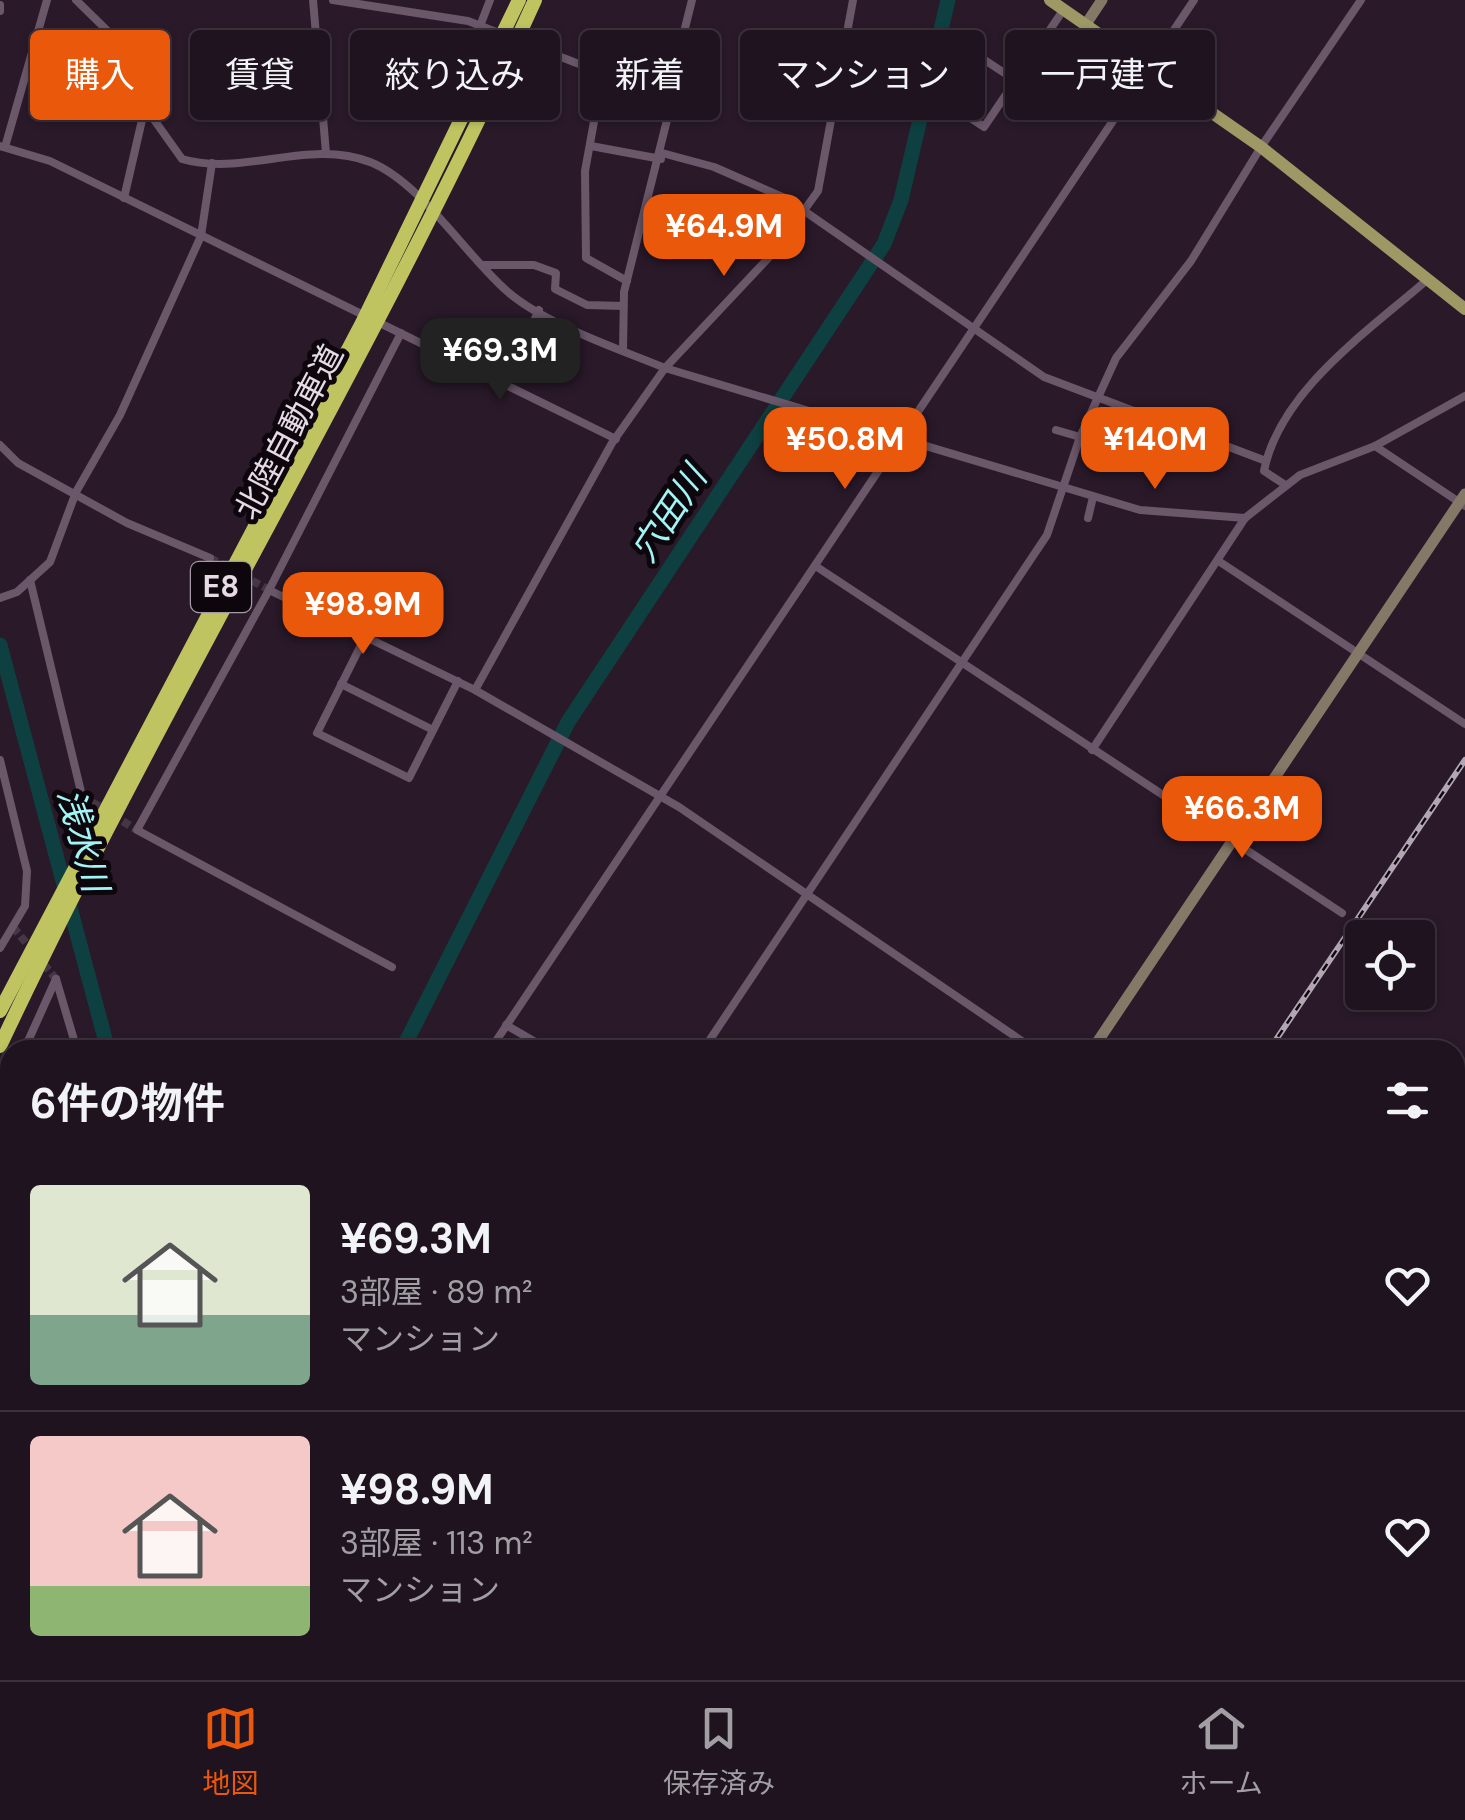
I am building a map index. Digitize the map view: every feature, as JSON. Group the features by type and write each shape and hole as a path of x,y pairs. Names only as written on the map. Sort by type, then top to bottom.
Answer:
{"highway":[{"name":"北陸自動車道","path":"513,30 519,0"},
{"name":"北陸自動車道","path":"514,30 535,0"},
{"name":"北陸自動車道","path":"3,1040 469,120"},
{"name":"北陸自動車道","path":"0,1011 80,852 368,326"}],"main road":[{"path":"1050,0 1095,30"},
{"path":"1215,115 1464,306"}],"street":[{"path":"47,0 2,146 50,161 616,439"},
{"path":"76,0 107,30"},
{"path":"313,0 326,153"},
{"path":"333,0 358,1 480,26 580,63"},
{"path":"480,26 490,0"},
{"path":"684,30 692,0"},
{"path":"475,690 616,439 665,368 807,211 824,171 833,95 853,0"},
{"path":"1086,24 1102,0"},
{"path":"1175,30 1194,0"},
{"path":"710,1040 964,665 1047,535 1080,437 1116,358 1224,213 1260,147 1361,0"},
{"path":"1050,30 1064,9"},
{"path":"976,56 1016,80 984,128 964,114 976,56"},
{"path":"124,198 143,120"},
{"path":"155,120 182,159 212,163 346,154 385,170 510,294 665,368 1140,510 1245,518"},
{"path":"598,120 582,196 586,258 626,281"},
{"path":"623,350 626,281 668,120"},
{"path":"496,1040 1115,120"},
{"path":"591,146 714,167 807,211 1030,370 1266,461"},
{"path":"0,598 17,592 50,562 76,492 120,415 201,236 212,163"},
{"path":"482,266 534,265 556,273 556,289 587,305 623,306"},
{"path":"1284,484 1264,471 1276,436 1313,386 1429,279"},
{"path":"504,385 540,310"},
{"path":"392,967 136,830 269,590 401,333"},
{"path":"1092,750 1220,562 1245,518 1284,484 1330,460 1375,446 1465,396"},
{"path":"1056,430 1080,437"},
{"path":"0,445 18,463 127,522 210,558"},
{"path":"1099,1040 1463,500 1375,446"},
{"path":"1088,518 1092,497"},
{"path":"1220,562 1359,650 1465,724"},
{"path":"816,566 1342,913"},
{"path":"30,580 82,796"},
{"path":"269,590 279,596"},
{"path":"269,590 458,681 659,796 1021,1040"},
{"path":"364,637 317,734 408,778 458,681"},
{"path":"341,684 433,730"},
{"path":"0,760 27,872 25,906 0,948"},
{"path":"29,1040 56,979 73,1040"},
{"path":"506,1025 532,1040"}],"waterway":[{"name":"穴田川","path":"407,1040 568,722 884,244 901,200 948,0"},
{"name":"浅水川","path":"0,645 105,1040"}],"tunnel":[{"path":"210,558 275,593"},
{"path":"82,796 137,830"},
{"path":"13,927 56,979"}],"railway":[{"path":"1276,1040 1465,760"}]}
